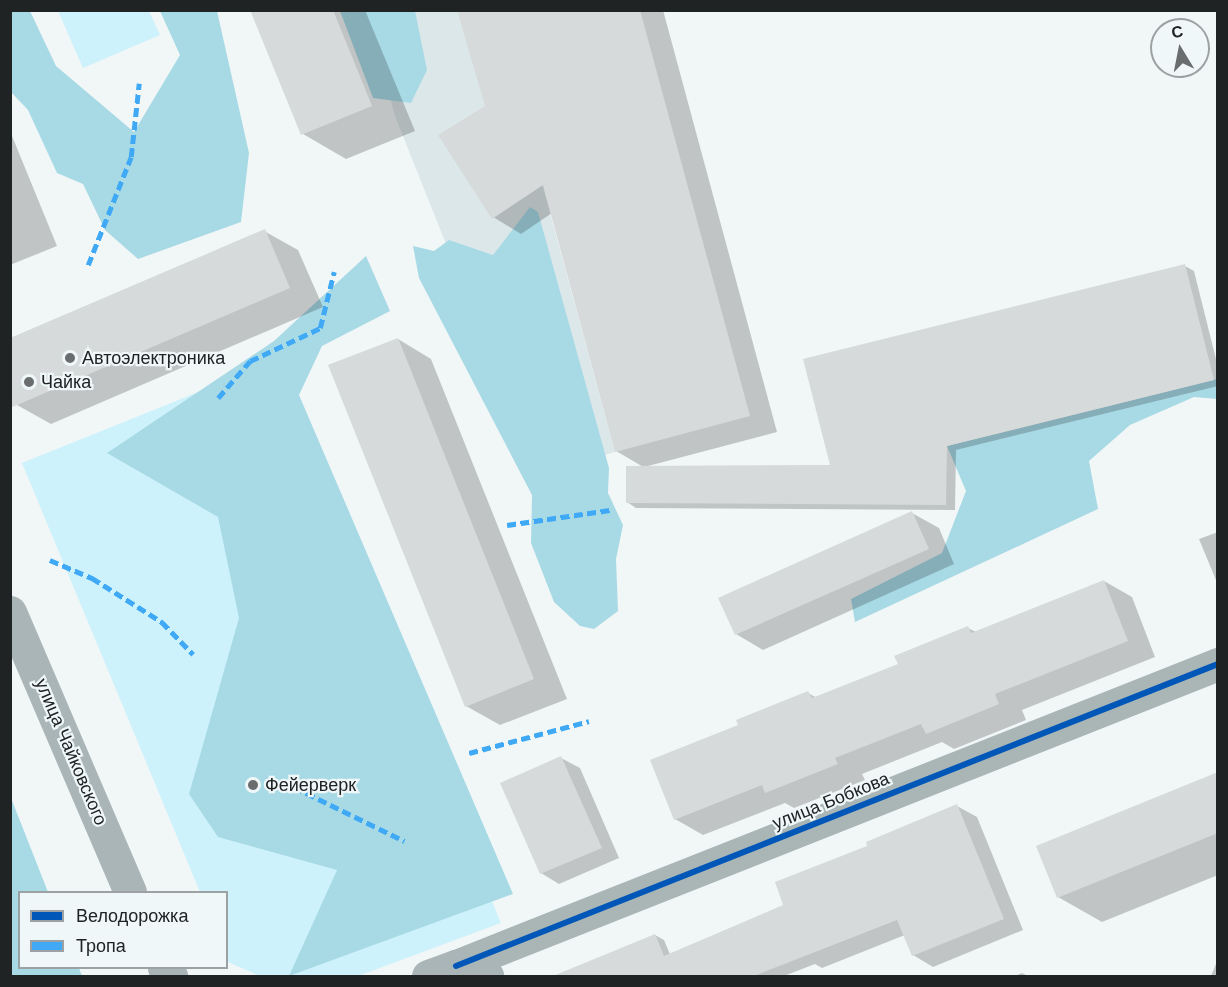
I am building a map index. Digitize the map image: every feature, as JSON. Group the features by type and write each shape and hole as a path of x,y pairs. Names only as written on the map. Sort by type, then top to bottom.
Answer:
{"main road":[{"name":"улица Чайковского","path":"10,612 130,891"},
{"path":"442,971 488,976"}],"street":[{"name":"улица Бобкова","path":"442,971 1218,664"}],"shaded area":[{"path":"11,10 30,11 56,66 134,132 180,55 160,11 217,11 249,153 241,222 138,259 105,230 83,184 57,173 28,110 11,92"},
{"path":"58,11 149,11 160,35 83,68"},
{"path":"340,11 415,11 427,70 411,103 373,98"},
{"path":"367,11 495,11 615,452 538,474 395,116"},
{"path":"530,207 538,212 609,468 608,493 623,525 616,559 618,611 594,629 580,626 554,602 531,543 532,495 419,278 413,246 434,251 449,240 493,255"},
{"path":"366,256 390,311 322,346 299,395 513,894 289,976 337,870 218,837 189,794 239,618 218,517 107,453 274,341"},
{"path":"270,363 501,923 358,976 260,976 228,962 228,891 200,891 22,463"},
{"path":"1217,379 1217,399 1194,397 1130,425 1089,461 1098,509 855,622 851,599 942,553 966,491 947,446"},
{"path":"11,798 48,891 18,891 18,969 79,969 82,976 11,976"}],"building":[{"path":"250,10 333,10 372,106 301,135"},
{"path":"457,10 640,10 750,416 615,452 543,185 492,219 438,135 485,106"},
{"path":"265,229 290,288 10,408 10,338"},
{"path":"1185,264 1214,380 947,446 946,505 626,503 626,466 830,465 803,359"},
{"path":"398,338 534,679 465,707 328,365"},
{"path":"912,511 929,549 735,635 718,598"},
{"path":"1104,580 1128,641 995,694 999,704 926,734 921,724 835,758 838,764 765,793 762,785 674,820 650,760 738,725 736,720 808,691 812,698 898,664 894,656 968,626 971,633"},
{"path":"561,756 602,848 540,874 500,783"},
{"path":"1218,772 1218,833 1057,898 1036,846"},
{"path":"957,804 1004,919 912,956 897,920 754,976 553,976 655,934 664,956 783,905 775,882 867,846 866,842"}],"marked path":[{"path":"88,265 131,157 139,83"},
{"path":"218,398 250,361 320,328 334,272"},
{"path":"507,525 610,510"},
{"path":"50,560 92,578 162,622 193,654"},
{"path":"469,753 589,721"},
{"path":"294,787 404,841"}],"cycle path":[{"path":"456,966 1218,664"}],"place":[{"name":"Автоэлектроника","path":"70,358"},
{"name":"Чайка","path":"29,382"},
{"name":"Фейерверк","path":"253,785"}]}
